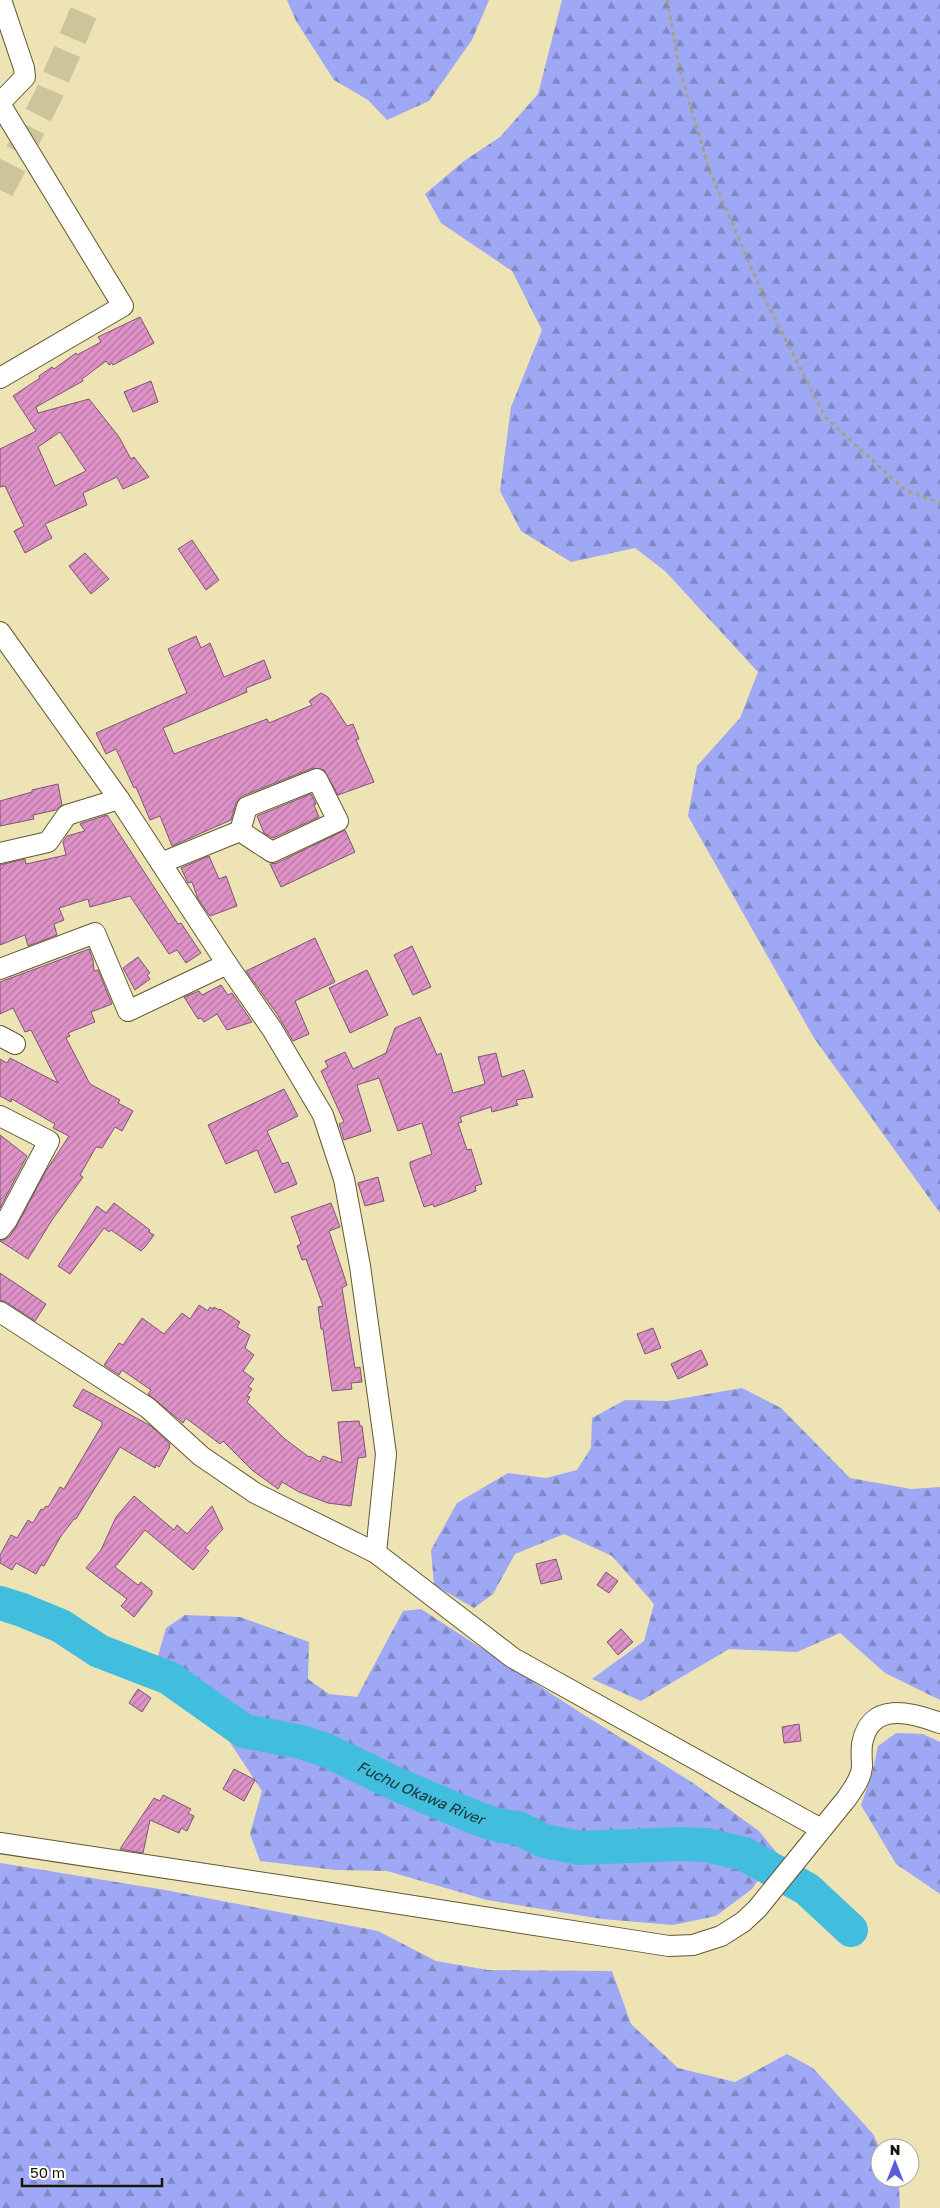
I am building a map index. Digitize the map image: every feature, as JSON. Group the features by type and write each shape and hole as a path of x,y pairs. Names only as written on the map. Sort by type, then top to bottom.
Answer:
{"street":[{"path":"0,378 123,306 0,104 25,77 24,68 1,0"},
{"path":"0,632 119,799 226,964 272,1028 323,1115 344,1180 360,1266 386,1454 376,1553"},
{"path":"317,779 338,821 272,852 240,831 247,806 317,779"},
{"path":"0,853 48,842 66,815 119,799"},
{"path":"161,863 240,831"},
{"path":"0,969 94,933 128,1010 226,964"},
{"path":"0,1116 49,1141 7,1220 0,1228"},
{"path":"0,1312 148,1408 201,1456 255,1493 376,1553 513,1658 821,1829"},
{"path":"0,1843 669,1946 693,1945 721,1936 743,1922 757,1909 847,1798 862,1770 862,1745 868,1728 881,1716 895,1712 912,1713 940,1723"}],"path":[{"path":"667,0 680,70 710,172 764,297 825,417 905,490 940,503"}],"green space":[{"path":"287,0 489,0 472,40 429,101 387,120 368,100 334,80 296,21"},
{"path":"562,0 940,0 940,1213 814,1038 688,816 697,766 740,718 758,672 665,571 635,548 571,562 521,531 500,491 511,407 542,330 512,271 441,223 425,194 464,161 500,137 538,94"},
{"path":"742,1388 781,1408 850,1478 911,1489 940,1487 940,1700 885,1673 840,1633 797,1652 729,1649 641,1701 592,1679 644,1641 654,1604 612,1556 564,1534 515,1554 493,1594 474,1608 434,1585 431,1550 457,1503 508,1473 546,1478 577,1470 591,1448 592,1418 625,1400 667,1401"},
{"path":"421,1609 693,1783 759,1831 777,1853 752,1889 716,1916 673,1925 602,1919 487,1900 387,1871 335,1870 260,1861 250,1834 262,1791 229,1741 190,1705 156,1663 166,1628 185,1615 240,1617 309,1642 308,1679 329,1694 357,1697 403,1611"},
{"path":"896,1733 923,1734 940,1742 940,1894 896,1864 861,1805 872,1774 878,1746"},
{"path":"0,1863 165,1890 378,1931 436,1961 488,1970 612,1971 631,2024 678,2068 735,2082 787,2054 813,2068 873,2134 875,2138 870,2138 870,2188 899,2188 900,2208 0,2208"}],"building":[{"path":"140,317 154,343 113,365 112,363 109,365 106,361 82,379 83,381 36,407 38,413 89,399 119,437 131,459 134,457 149,477 123,489 117,477 83,493 87,505 45,524 52,538 25,553 14,531 24,526 5,486 0,487 0,449 36,431 13,396 40,378 39,376 52,367 54,369 76,353 77,355 101,342 98,337","holes":["60,432 86,471 55,486 38,447"]},
{"path":"151,381 158,402 133,412 124,392"},
{"path":"192,540 219,580 206,590 178,549"},
{"path":"85,553 109,579 91,594 69,566"},
{"path":"196,636 201,648 210,643 224,677 264,660 271,678 246,688 247,692 163,728 174,754 267,719 269,723 312,705 309,701 321,693 328,697 347,726 353,724 359,739 356,740 374,782 338,795 324,770 313,768 242,796 236,803 231,820 172,846 160,816 150,820 136,787 134,788 116,749 106,754 96,733 187,693 168,649"},
{"path":"58,784 62,805 56,810 33,815 34,819 0,826 0,801 32,792 32,790"},
{"path":"311,794 319,817 273,838 264,833 257,816"},
{"path":"107,815 178,924 181,923 201,953 186,963 177,950 169,954 130,896 90,907 88,899 59,908 64,920 54,924 57,935 28,946 25,935 0,945 0,865 25,859 26,864 66,855 63,842 67,836 85,831 80,824"},
{"path":"345,830 355,852 281,887 270,864 277,863"},
{"path":"209,856 219,879 226,876 237,906 210,916 198,899 192,882 188,883 181,868"},
{"path":"315,938 335,982 295,1001 309,1034 293,1041 277,1014 246,971"},
{"path":"412,946 431,987 413,995 394,955"},
{"path":"89,949 94,971 98,970 112,1004 91,1012 95,1022 68,1033 70,1036 66,1038 90,1084 120,1100 118,1103 133,1111 122,1131 115,1127 102,1148 96,1147 80,1175 83,1177 52,1220 28,1259 0,1241 9,1237 16,1227 46,1171 69,1136 53,1128 55,1124 12,1099 11,1102 0,1096 0,1059 7,1063 10,1058 58,1083 31,1030 25,1032 13,1008 0,1014 0,982"},
{"path":"138,957 150,973 147,975 150,979 135,990 123,968"},
{"path":"367,970 388,1015 350,1033 329,988"},
{"path":"221,985 228,995 232,993 252,1022 227,1030 217,1014 204,1022 201,1018 198,1019 184,997 199,991 202,995"},
{"path":"420,1017 437,1055 441,1053 453,1093 485,1084 478,1057 496,1053 502,1077 524,1070 533,1097 516,1100 518,1105 492,1112 491,1107 460,1117 462,1122 458,1123 467,1150 471,1149 482,1184 475,1186 476,1191 434,1207 433,1204 424,1207 410,1166 410,1162 432,1154 422,1123 398,1131 379,1078 357,1085 371,1131 344,1140 339,1124 344,1122 321,1071 328,1067 325,1061 345,1052 353,1069 386,1053 395,1028"},
{"path":"284,1089 298,1116 267,1131 282,1164 288,1162 297,1184 275,1193 257,1150 226,1164 208,1125"},
{"path":"0,1135 27,1156 0,1208"},
{"path":"378,1177 384,1201 365,1206 358,1183"},
{"path":"114,1203 154,1235 145,1247 141,1251 111,1230 109,1232 104,1228 70,1274 58,1266 97,1206 106,1213"},
{"path":"331,1203 340,1227 329,1231 347,1285 342,1288 355,1368 360,1367 362,1382 351,1383 352,1389 332,1391 318,1307 323,1306 306,1259 302,1260 297,1246 301,1244 291,1217"},
{"path":"0,1273 46,1304 35,1321 0,1300"},
{"path":"199,1305 208,1311 210,1307 220,1309 240,1322 237,1327 250,1335 245,1348 254,1355 243,1371 254,1379 248,1387 252,1389 247,1396 250,1397 247,1402 285,1439 309,1457 320,1462 323,1456 342,1463 338,1422 359,1421 360,1426 362,1426 366,1457 358,1458 351,1506 328,1503 299,1492 282,1482 278,1489 252,1470 223,1441 220,1444 186,1418 183,1423 148,1394 151,1390 122,1370 119,1375 104,1365 119,1343 123,1345 142,1318 164,1334 182,1313 190,1319"},
{"path":"653,1328 661,1348 645,1354 637,1334"},
{"path":"701,1350 708,1365 678,1379 671,1364"},
{"path":"83,1389 151,1426 170,1444 170,1447 159,1467 156,1465 155,1468 120,1447 76,1519 61,1536 44,1566 41,1565 36,1574 16,1563 12,1570 0,1563 0,1555 11,1535 17,1538 28,1520 33,1523 41,1509 43,1510 46,1506 48,1507 60,1487 64,1489 102,1425 102,1422 73,1406"},
{"path":"134,1496 174,1530 177,1525 187,1534 212,1506 223,1529 205,1548 209,1551 193,1570 145,1530 115,1567 138,1585 141,1582 152,1591 152,1594 134,1617 121,1606 127,1599 86,1568 101,1550 116,1517"},
{"path":"556,1559 562,1579 541,1584 536,1564"},
{"path":"606,1572 618,1581 609,1593 597,1585"},
{"path":"621,1629 633,1642 618,1655 607,1642"},
{"path":"138,1689 151,1698 142,1712 129,1703"},
{"path":"799,1724 801,1741 784,1743 782,1727"},
{"path":"234,1769 255,1780 244,1801 223,1789"},
{"path":"163,1795 191,1809 188,1813 194,1816 187,1831 181,1828 179,1833 150,1820 143,1853 120,1849 154,1798 160,1801"}],"waterway":[{"name":"Fuchu Okawa River","path":"0,1603 61,1626 99,1651 169,1678 244,1731 301,1742 328,1751 398,1785 479,1819 501,1826 518,1828 544,1841 580,1848 679,1844 707,1845 744,1854 807,1889 851,1930"}],"tunnel":[{"path":"0,190 49,94 89,0"}]}
